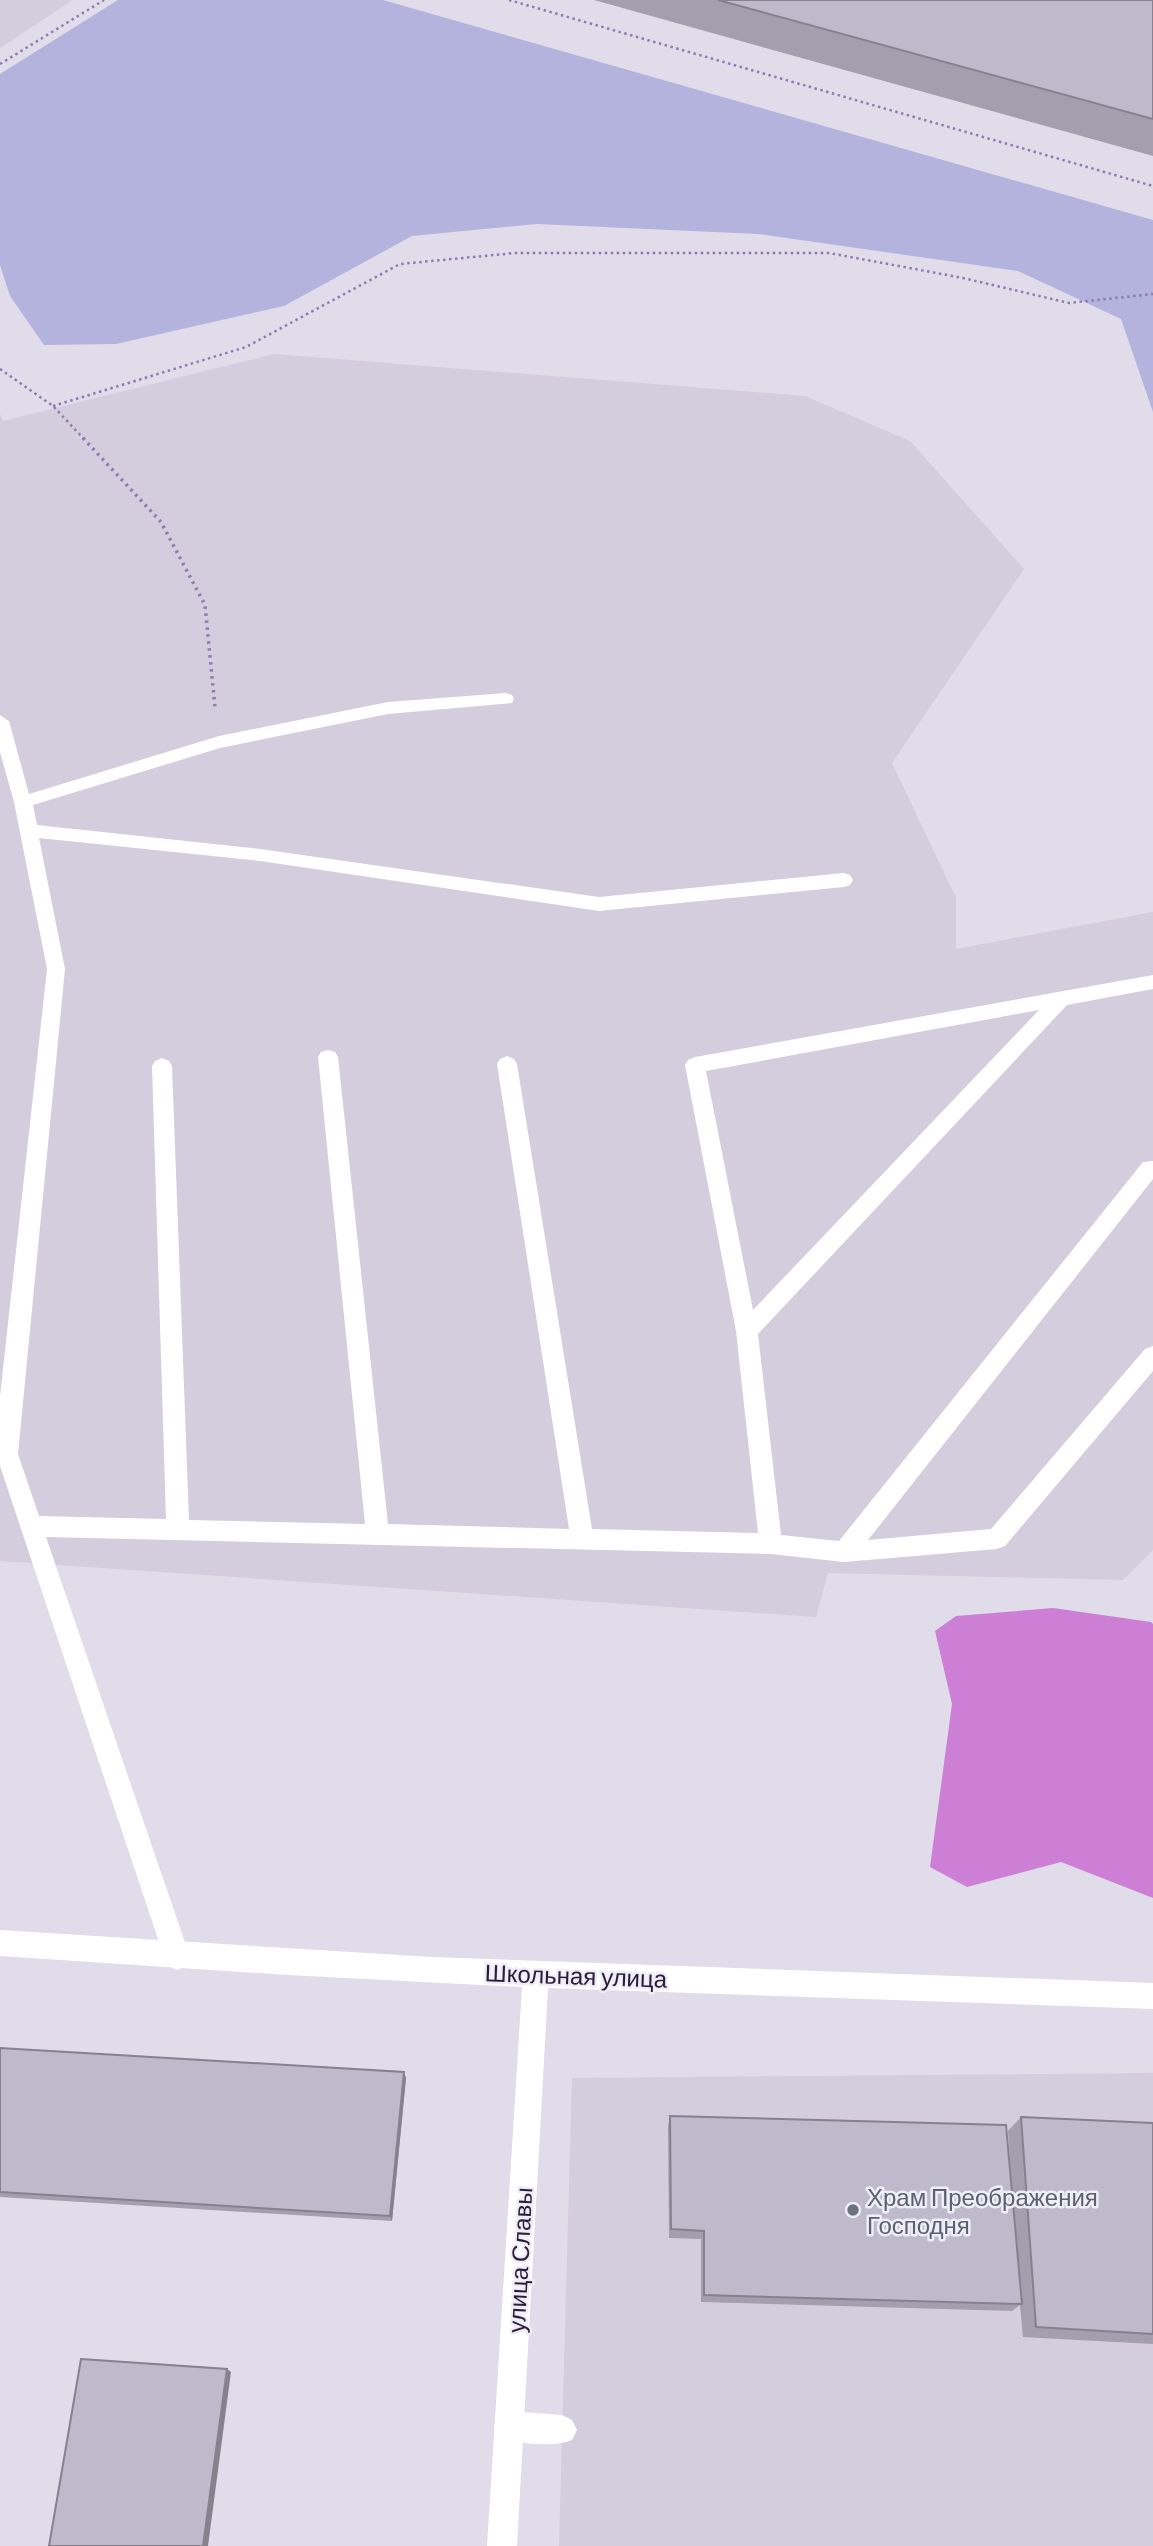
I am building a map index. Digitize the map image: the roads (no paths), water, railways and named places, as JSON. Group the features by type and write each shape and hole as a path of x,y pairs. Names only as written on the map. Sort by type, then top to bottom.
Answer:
{"street":[{"path":"23,802 219,742 388,708 506,699"},
{"path":"0,721 23,802 57,969 5,1396 7,1454 177,1957"},
{"path":"29,831 260,855 599,904 844,880"},
{"path":"771,1544 747,1331 695,1065 1153,982"},
{"path":"747,1331 1061,999"},
{"path":"328,1056 378,1535"},
{"path":"507,1064 582,1539"},
{"path":"162,1066 178,1530"},
{"path":"844,1552 1150,1168"},
{"path":"31,1527 771,1544 844,1552 997,1539 1153,1355"},
{"name":"Школьная улица","path":"0,1943 177,1957 1153,1996"},
{"name":"улица Славы","path":"502,2546 536,1973"},
{"path":"509,2426 562,2430"}],"place":[{"name":"Храм Преображения Господня","path":"853,2210"}]}
